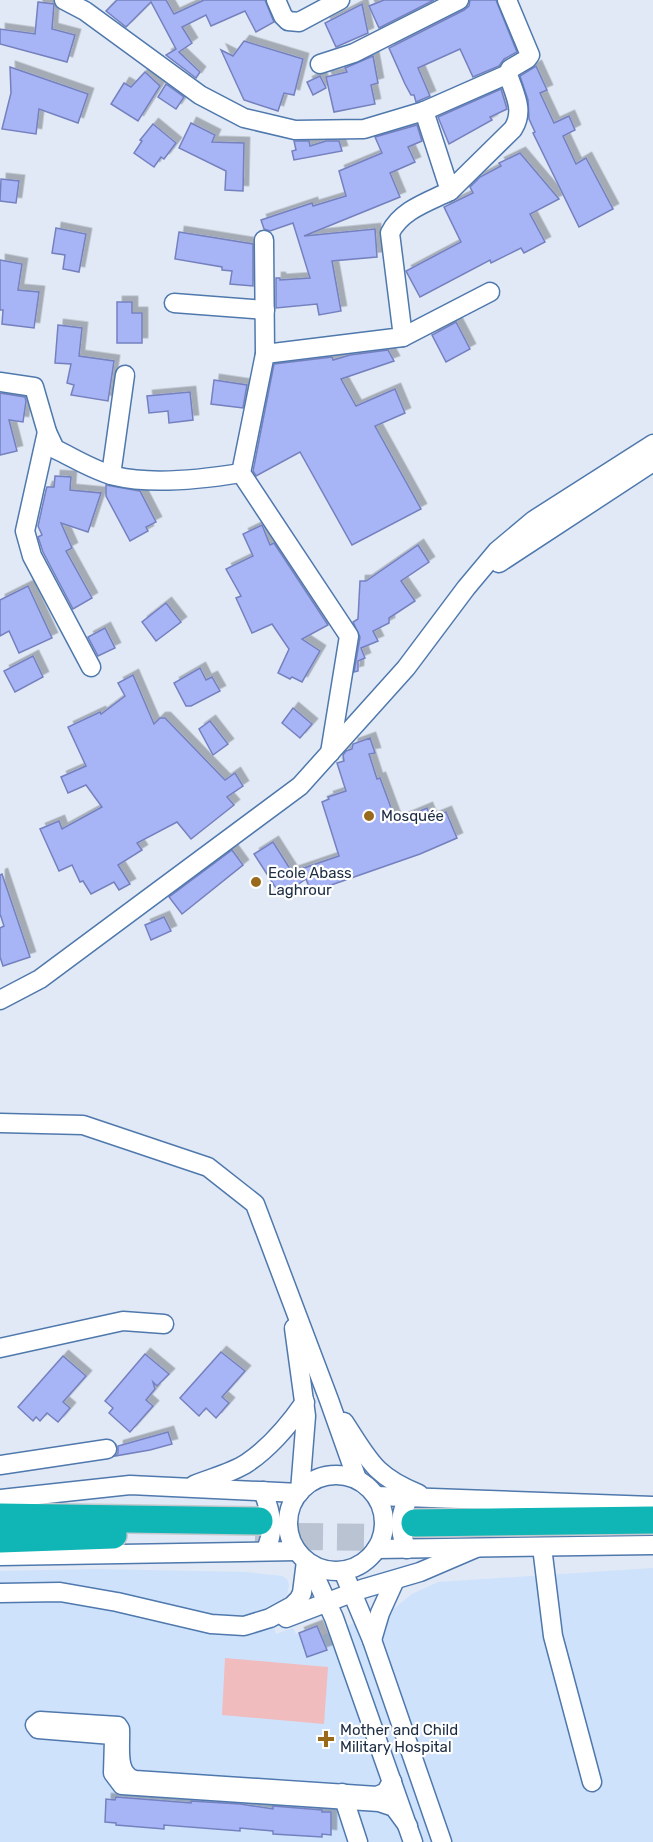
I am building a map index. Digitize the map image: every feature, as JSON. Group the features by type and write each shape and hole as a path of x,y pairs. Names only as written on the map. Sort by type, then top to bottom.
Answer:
{"highway":[{"path":"0,1517 260,1536"},
{"path":"413,1536 653,1520"},
{"path":"0,1539 117,1535 260,1536"},
{"path":"413,1536 544,1539 653,1536"}],"street":[{"path":"64,0 85,11 200,95 243,118 295,130 364,129 424,111 508,74 510,69 530,55 507,0"},
{"path":"276,0 283,16 288,21 299,22 340,0"},
{"path":"320,64 354,53 459,0"},
{"path":"403,337 390,233 396,221 408,212 450,191 513,129 520,118 519,107 508,74"},
{"path":"424,111 450,191"},
{"path":"264,240 265,354 241,473 349,636 330,753"},
{"path":"265,354 403,337 490,292"},
{"path":"174,303 265,310"},
{"path":"111,475 125,375"},
{"path":"0,382 34,387 47,432 55,449 111,475 132,480 205,479 241,473"},
{"path":"47,432 25,531 36,565 91,667"},
{"path":"0,1000 40,980 291,794 406,668 496,551 534,520 653,444"},
{"path":"466,588 507,557 653,462"},
{"path":"0,1123 83,1125 208,1167 255,1204 357,1479"},
{"path":"289,1293 306,1416 299,1492"},
{"path":"0,1348 123,1321 164,1324"},
{"path":"329,1400 373,1466 381,1474 418,1496"},
{"path":"186,1488 246,1464 275,1440 305,1402"},
{"path":"0,1465 107,1449"},
{"path":"260,1536 304,1558 320,1569 343,1571 356,1567 368,1560 376,1549 383,1532 383,1513 376,1496 357,1479 342,1475 326,1476 312,1481 299,1492 292,1504 288,1515 288,1528 291,1540 304,1558 326,1602 410,1834"},
{"path":"0,1498 130,1485 299,1492"},
{"path":"0,1556 260,1536 270,1541 273,1527 263,1491"},
{"path":"376,1496 653,1506"},
{"path":"418,1496 403,1508 401,1518 401,1531 413,1536 476,1548 653,1545"},
{"path":"376,1549 413,1536"},
{"path":"542,1547 553,1635 592,1782"},
{"path":"211,1623 221,1630 249,1632 326,1602 420,1572 476,1548"},
{"path":"0,1593 60,1592 211,1623 238,1626 252,1624 292,1606 299,1599 302,1593 304,1558"},
{"path":"343,1571 372,1640 442,1842"},
{"path":"372,1640 380,1613 395,1580"},
{"path":"392,1781 386,1792 377,1796 347,1797 127,1786 118,1782 113,1773 114,1739 111,1735 38,1729 36,1724 40,1721 118,1726 121,1768 125,1775 135,1780 347,1797 380,1802 400,1813 410,1834"},
{"path":"347,1797 358,1842"},
{"path":"347,1797 366,1842"}],"shaded area":[{"name":"Mother and Child Military Hospital","path":"653,1568 653,1842 0,1842 0,1571 96,1569 246,1572 282,1576 287,1579 289,1585 287,1595 266,1607 276,1634 293,1628 296,1634 317,1626 321,1636 396,1607 412,1594 438,1582"},
{"path":"225,1658 328,1667 324,1724 222,1715"}],"building":[{"path":"117,0 166,0 174,14 204,0 265,0 274,22 256,32 245,11 211,26 206,15 182,27 192,43 179,52 200,72 196,78 166,55 176,49 151,2 126,27 106,11"},
{"path":"384,0 434,0 379,28 369,6"},
{"path":"470,0 496,0 517,52 504,59 499,66 473,77 460,49 418,68 430,96 416,102 389,48 464,10 469,6"},
{"path":"38,2 54,4 52,29 75,35 67,62 0,44 0,29 35,34"},
{"path":"362,4 368,33 336,47 325,23"},
{"path":"244,41 303,59 294,95 284,93 278,111 244,100 221,50 233,56"},
{"path":"373,56 378,83 371,85 375,104 334,112 326,77 347,72 345,68"},
{"path":"536,66 547,90 540,93 554,123 569,116 575,130 563,136 576,164 586,158 613,209 579,227 533,133 535,132 529,119 528,100 520,76"},
{"path":"10,67 88,94 78,123 39,109 36,134 2,129 11,93"},
{"path":"145,72 160,86 138,121 111,104 124,83 131,87"},
{"path":"320,76 326,88 313,95 307,82"},
{"path":"166,84 184,97 176,109 158,97"},
{"path":"501,89 507,109 490,117 492,120 449,144 438,117"},
{"path":"191,123 215,135 212,142 244,143 243,191 225,190 226,171 179,148"},
{"path":"153,124 176,143 164,159 161,157 154,167 134,153 142,141 140,140"},
{"path":"417,125 422,141 408,147 415,162 390,173 400,197 304,236 375,229 377,257 332,261 341,311 319,315 317,304 276,308 276,278 280,280 310,278 293,223 270,231 264,229 261,220 312,203 313,206 346,196 339,171 382,153 375,137"},
{"path":"294,141 309,141 310,146 326,141 339,141 342,151 294,160 292,151 296,150"},
{"path":"520,153 559,199 530,214 545,242 524,253 521,248 491,263 490,260 420,297 406,271 461,242 444,207 473,193 470,187 480,177 501,166 499,163"},
{"path":"1,179 19,181 16,203 0,201"},
{"path":"56,228 86,234 79,272 63,269 65,255 52,253"},
{"path":"179,232 253,244 253,286 230,284 232,271 222,270 222,267 175,259"},
{"path":"0,260 22,264 18,290 39,292 34,328 2,324"},
{"path":"117,302 132,302 132,313 142,313 142,343 117,343"},
{"path":"456,322 470,349 446,362 432,335"},
{"path":"58,325 82,328 79,356 114,361 108,401 71,395 74,385 67,383 71,364 55,363"},
{"path":"388,350 394,361 341,379 356,406 395,389 405,413 375,426 421,509 352,545 300,452 256,476 253,471 274,364 332,357 333,360 350,355"},
{"path":"214,380 247,385 243,408 211,404"},
{"path":"190,392 193,420 169,423 168,411 149,413 147,396"},
{"path":"0,393 25,397 26,401 23,422 9,420 17,451 0,455"},
{"path":"55,476 71,477 70,490 101,493 88,532 61,523 72,548 66,551 92,598 73,609 43,552 38,537 42,535 38,526 46,490 47,487 54,487"},
{"path":"106,485 140,491 156,522 146,527 148,531 130,541 106,496"},
{"path":"262,525 270,545 274,543 328,625 302,639 320,651 302,682 278,673 289,649 272,624 252,633 236,598 241,596 226,569 253,556 243,534"},
{"path":"418,545 429,562 401,581 415,601 389,618 389,623 373,631 378,641 361,648 365,658 358,661 358,671 354,672 360,637 353,622 358,619 360,581 366,581"},
{"path":"28,586 52,638 19,653 9,631 0,636 0,600"},
{"path":"166,603 181,622 156,641 142,622"},
{"path":"105,628 115,648 98,656 88,637"},
{"path":"33,656 43,677 15,692 4,671"},
{"path":"200,668 206,680 212,677 220,691 191,706 186,706 174,683"},
{"path":"133,675 154,724 160,718 165,718 225,780 235,773 243,786 227,797 234,805 191,839 177,822 137,843 142,850 118,865 130,884 119,890 114,882 91,894 83,881 80,882 72,865 59,871 40,829 59,821 62,829 102,807 86,785 68,793 61,777 86,766 68,727 100,712 101,714 125,696 118,683"},
{"path":"293,708 312,724 300,738 282,723"},
{"path":"210,721 228,744 213,755 199,729"},
{"path":"370,738 375,753 369,754 377,779 380,778 396,821 427,808 431,818 446,812 457,838 420,854 311,892 306,879 281,896 254,854 273,842 292,872 339,856 322,802 329,799 328,797 346,791 337,763 344,761 343,755 352,749 353,744"},
{"path":"232,850 243,865 182,914 169,897"},
{"path":"2,874 30,957 3,966 0,957 0,928 4,926 0,914 0,875"},
{"path":"164,917 171,931 151,940 145,925"},
{"path":"221,1352 245,1371 222,1397 229,1403 216,1418 206,1408 199,1416 180,1398"},
{"path":"145,1354 169,1374 157,1386 153,1382 155,1389 146,1400 153,1406 130,1432 109,1413 113,1408 105,1401"},
{"path":"63,1356 86,1376 63,1402 70,1408 58,1422 47,1413 40,1421 36,1417 33,1421 18,1407"},
{"path":"168,1432 172,1444 115,1456 118,1453 118,1446"},
{"path":"317,1626 327,1650 307,1657 299,1633"},
{"path":"116,1797 240,1804 273,1809 273,1806 322,1810 322,1812 331,1812 331,1835 322,1834 322,1837 273,1834 273,1831 240,1828 240,1831 164,1825 164,1829 116,1825 116,1823 105,1822 106,1799 115,1800"}],"tunnel":[{"path":"255,1536 416,1538"}],"place":[{"name":"Mosquée","path":"369,816"},
{"name":"Ecole Abass Laghrour","path":"256,882"},
{"name":"Mother and Child Military Hospital","path":"326,1739"}]}
